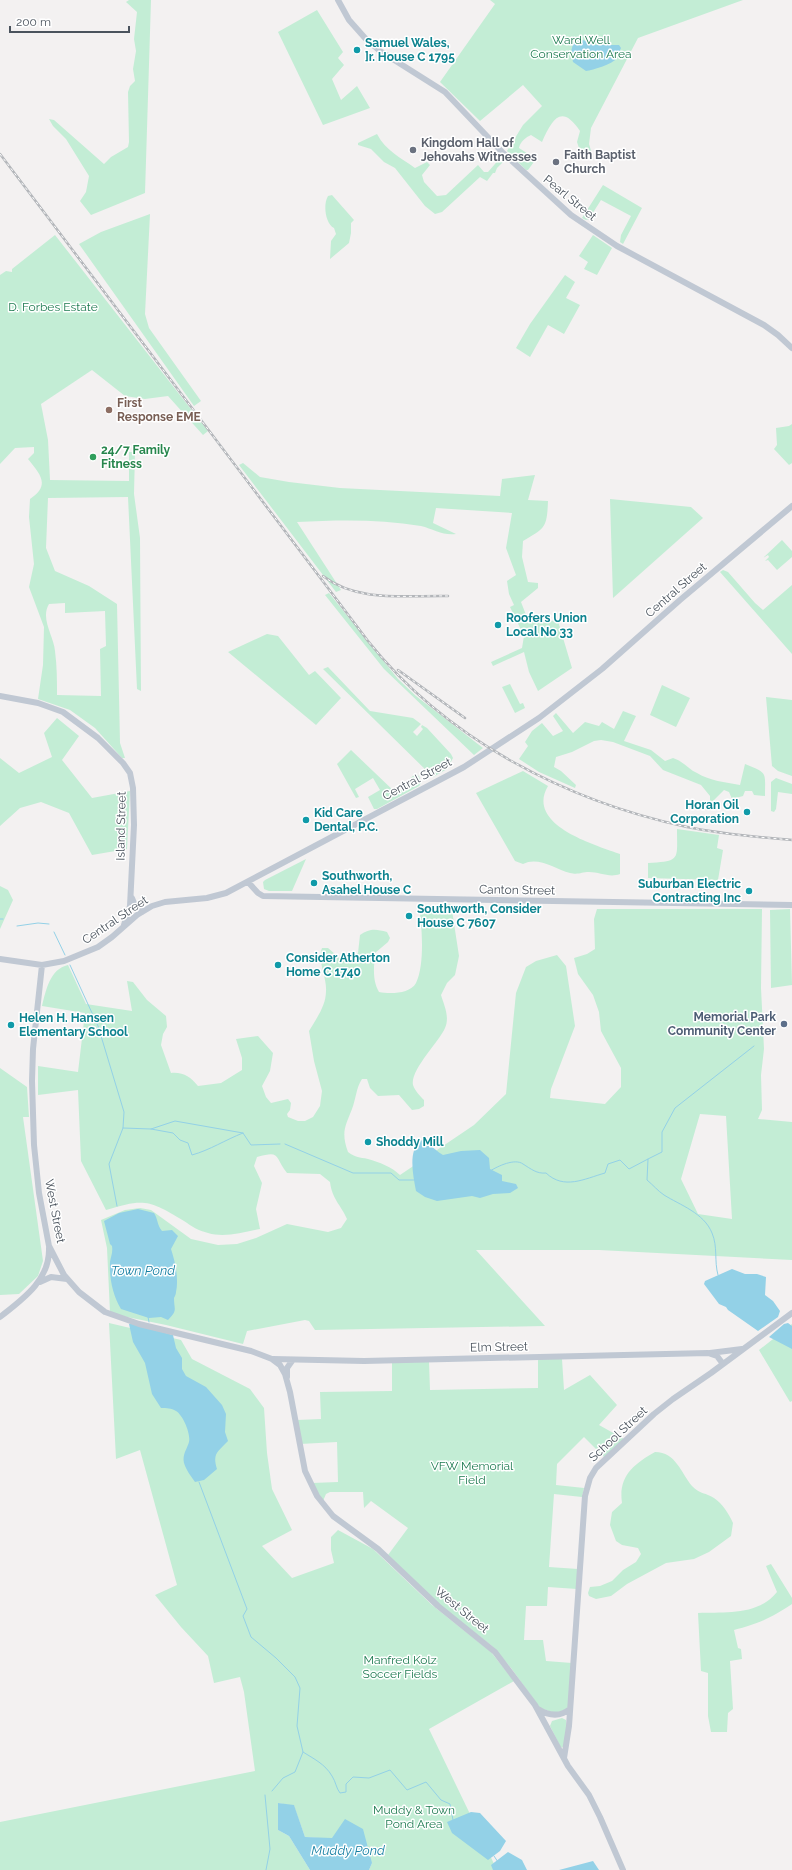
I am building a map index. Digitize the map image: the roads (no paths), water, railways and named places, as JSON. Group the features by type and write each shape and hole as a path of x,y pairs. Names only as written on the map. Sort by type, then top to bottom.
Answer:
{"street":[{"name":"Pearl Street","path":"338,0 356,30 372,44 445,92 511,160 571,215 617,246 764,324 792,348"},
{"name":"Central Street","path":"0,959 42,965 59,962 84,954 102,944 139,914 160,903 221,895 464,767 540,718 602,670 680,600 792,506"},
{"name":"Island Street","path":"0,696 38,703 63,712 98,738 128,770 132,781 134,808 131,892 130,906 122,929"},
{"name":"Canton Street","path":"248,882 261,895 283,896 792,905"},
{"name":"Island Street","path":"131,892 139,914"},
{"path":"130,906 139,914"},
{"name":"West Street","path":"42,965 34,1036 32,1098 37,1183 49,1246 67,1279 95,1305 113,1315 139,1324 236,1347 272,1358 282,1368 287,1380 305,1471 313,1490 324,1506 339,1521 383,1553 449,1616 491,1647 516,1678 537,1708 564,1758 598,1813 622,1870"},
{"path":"34,1287 46,1270 49,1246"},
{"path":"0,1317 34,1287 51,1277 67,1279"},
{"name":"School Street","path":"564,1758 567,1746 570,1709 584,1503 590,1478 600,1464 662,1408 792,1313"},
{"name":"Elm Street","path":"272,1358 292,1360 372,1361 708,1353 744,1349"},
{"path":"708,1353 717,1356 723,1364"},
{"name":"West Street","path":"287,1380 288,1368 292,1360"},
{"path":"537,1708 547,1714 555,1715 570,1709"}],"water":[{"path":"583,40 595,45 619,45 621,48 618,57 603,66 586,71 573,62 571,52 573,44"},
{"path":"420,1140 426,1142 443,1155 461,1151 480,1150 489,1158 490,1169 502,1175 502,1181 516,1184 518,1188 510,1193 493,1194 480,1198 472,1196 437,1201 425,1197 416,1191 412,1164 416,1145"},
{"name":"Town Pond","path":"138,1209 154,1213 162,1231 172,1230 178,1236 171,1249 177,1276 177,1287 174,1298 175,1310 168,1320 161,1317 149,1318 121,1309 114,1293 110,1268 112,1246 110,1244 104,1221 119,1213"},
{"path":"732,1269 745,1274 757,1274 766,1277 765,1295 773,1301 780,1311 778,1317 758,1331 726,1307 719,1304 704,1284 705,1281"},
{"path":"788,1323 792,1326 792,1349 769,1337 784,1324"},
{"path":"129,1324 173,1335 176,1348 182,1358 182,1369 186,1376 206,1387 222,1405 226,1414 225,1432 228,1441 217,1453 215,1459 217,1469 204,1480 195,1482 186,1468 184,1457 189,1442 189,1434 186,1425 179,1413 169,1408 161,1408 152,1394 145,1363 133,1342"},
{"name":"Muddy Pond","path":"278,1803 294,1805 305,1837 332,1838 345,1819 363,1829 372,1863 369,1870 310,1870 289,1836 278,1830"},
{"path":"471,1812 480,1813 506,1841 500,1851 488,1860 452,1833 447,1822"},
{"path":"508,1852 522,1860 527,1870 493,1870 491,1865"},
{"path":"593,1861 599,1870 559,1870"}],"waterway":[{"path":"17,926 38,923 49,924"},
{"path":"54,932 65,955"},
{"path":"70,965 98,1026 124,1112 123,1128 109,1164 117,1206"},
{"path":"648,1159 662,1152 662,1132 675,1108 754,1046"},
{"path":"123,1128 151,1129 175,1121 243,1133 251,1145 280,1144"},
{"path":"151,1129 173,1133 180,1140 188,1143 192,1155 243,1133"},
{"path":"285,1144 353,1173 391,1173 399,1180 414,1180"},
{"path":"490,1171 511,1162 520,1162 537,1172 546,1173 560,1181 574,1182 605,1173 608,1164 620,1160 629,1169 648,1159 647,1180 664,1195 698,1215 708,1226 714,1238 718,1275"},
{"path":"148,1317 149,1322"},
{"path":"199,1482 247,1609 243,1616 251,1637 276,1658 295,1677 300,1688 297,1726 303,1752 295,1772 283,1778 272,1791"},
{"path":"303,1752 326,1768 333,1778 340,1793 346,1792 346,1784 353,1777 369,1778 390,1770 407,1790 426,1782 441,1800 450,1804 453,1820"},
{"path":"265,1795 270,1849 266,1870"},
{"path":"494,1856 498,1862"}],"railway":[{"path":"0,154 368,641 399,676 434,708 471,736 511,761 553,783 597,801 642,816 687,827 792,840"},
{"path":"323,576 337,585 367,594 383,596 448,596"},
{"path":"398,670 465,718"}],"place":[{"name":"Samuel Wales, ]r. House C 1795","path":"357,50"},
{"name":"Kingdom Hall of Jehovahs Witnesses","path":"413,150"},
{"name":"Faith Baptist Church","path":"556,162"},
{"name":"First Response EME","path":"109,410"},
{"name":"24/7 Family Fitness","path":"93,457"},
{"name":"Roofers Union Local No 33","path":"498,625"},
{"name":"Horan Oil Corporation","path":"747,812"},
{"name":"Kid Care Dental, P.C.","path":"306,820"},
{"name":"Southworth, Asahel House C","path":"314,883"},
{"name":"Suburban Electric Contracting Inc","path":"749,891"},
{"name":"Southworth, Consider House C 7607","path":"409,916"},
{"name":"Consider Atherton Home C 1740","path":"278,965"},
{"name":"Memorial Park Community Center","path":"784,1024"},
{"name":"Helen H. Hansen Elementary School","path":"11,1025"},
{"name":"Shoddy Mill","path":"368,1142"}],"park label":[{"name":"Ward Well Conservation Area","path":"581,47"},
{"name":"D. Forbes Estate","path":"53,307"},
{"name":"VFW Memorial Field","path":"472,1473"},
{"name":"Manfred Kolz Soccer Fields","path":"400,1667"},
{"name":"Muddy & Town Pond Area","path":"414,1817"}]}
